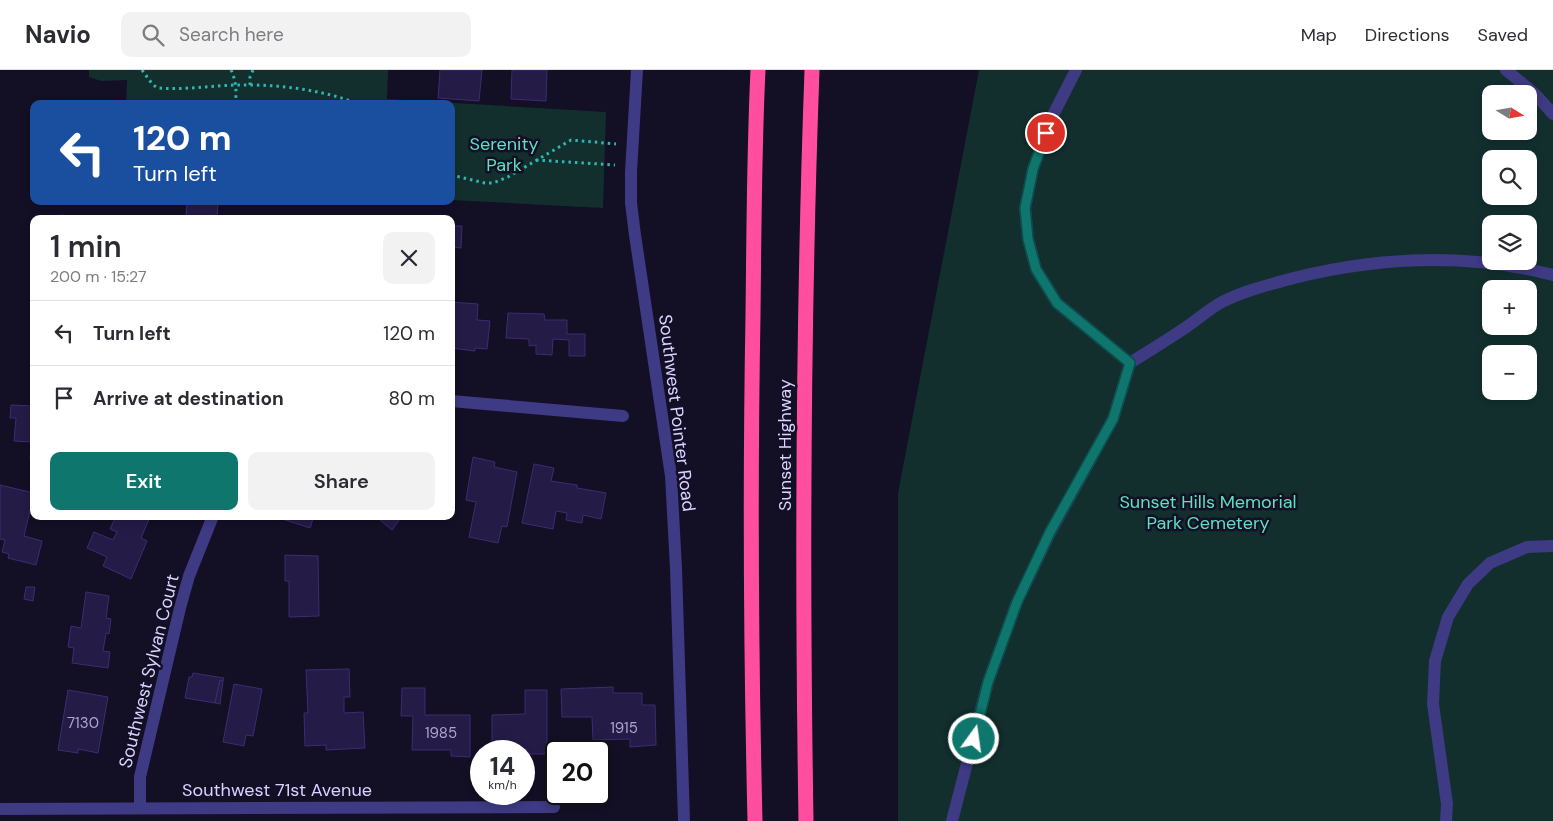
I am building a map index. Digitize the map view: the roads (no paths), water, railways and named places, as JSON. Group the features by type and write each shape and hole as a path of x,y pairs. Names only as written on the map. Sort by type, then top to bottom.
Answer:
{"highway":[{"name":"Sunset Highway","path":"755,821 752,712 751,423 755,134 758,70"},
{"name":"Sunset Highway","path":"806,821 803,638 804,402 812,70"}],"street":[{"name":"Southwest Pointer Road","path":"637,70 631,172 632,202 635,235 671,476 684,821"},
{"path":"1076,70 1053,115 1033,169 1025,208 1028,239 1036,269 1057,303 1130,363"},
{"path":"1506,70 1535,94 1553,114"},
{"path":"952,821 988,682 1017,602 1050,532 1113,419 1130,363 1222,302 1271,284 1328,270 1401,260 1471,261 1553,275"},
{"path":"455,401 623,416"},
{"name":"Southwest Sylvan Court","path":"140,807 140,778 180,608 189,576 211,520"},
{"path":"1446,821 1447,804 1433,704 1435,661 1448,617 1468,584 1490,563 1527,547 1553,546"},
{"name":"Southwest 71st Avenue","path":"0,809 554,807"}],"park label":[{"name":"Serenity Park","path":"504,154"},
{"name":"Sunset Hills Memorial Park Cemetery","path":"1208,512"}]}
